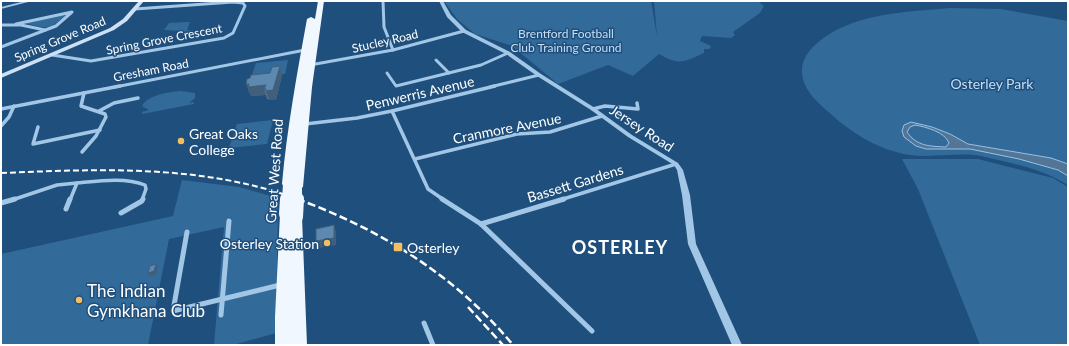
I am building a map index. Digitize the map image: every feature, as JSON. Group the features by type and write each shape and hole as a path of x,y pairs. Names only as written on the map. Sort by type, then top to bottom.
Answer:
{"highway":[{"name":"Great West Road","path":"293,186 291,139 314,1"},
{"name":"Great West Road","path":"283,345 283,284 293,186 304,124 310,65 321,1"},
{"name":"Great West Road","path":"291,216 299,345"}],"main road":[{"name":"Spring Grove Road","path":"1,76 112,29 125,20 142,1"}],"street":[{"path":"1,8 16,3 30,1"},
{"path":"383,1 384,26 392,50"},
{"name":"Jersey Road","path":"441,1 449,16 464,31 508,53 539,75 593,109 634,139 676,164 680,170 686,195 692,244 737,345"},
{"name":"Spring Grove Crescent","path":"52,55 91,61 224,38 233,33 245,6 243,3 233,2 135,9"},
{"path":"1,26 72,12 56,26 1,47"},
{"path":"16,24 45,30"},
{"name":"Stucley Road","path":"310,65 392,50 464,31"},
{"name":"Gresham Road","path":"1,109 305,50"},
{"path":"387,73 396,86 481,65 508,53"},
{"path":"436,60 448,73"},
{"name":"Penwerris Avenue","path":"304,124 357,118 392,111 539,75"},
{"path":"82,152 100,130 106,117 105,114 99,111 81,106 84,93"},
{"path":"99,111 114,103 138,98"},
{"path":"637,103 638,109"},
{"path":"1,126 9,117 14,106"},
{"path":"593,109 605,106 644,109"},
{"path":"392,111 428,189 481,224 592,331"},
{"name":"Cranmore Avenue","path":"415,159 500,137 517,134 550,132 602,116"},
{"path":"38,127 33,144 100,130"},
{"name":"Bassett Gardens","path":"481,224 676,164"},
{"path":"66,209 77,183"},
{"path":"1,203 58,185 77,183 142,183 146,189 142,201 121,213"},
{"path":"221,315 229,221"},
{"path":"187,232 173,311 283,284"},
{"path":"424,323 433,345"}],"green space":[{"name":"Brentford Football Club Training Ground","path":"444,1 651,1 657,36 654,1 758,1 764,6 760,13 733,32 735,35 731,38 702,36 700,41 711,46 710,49 704,49 704,53 691,59 677,61 659,54 633,76 608,65 558,84 512,46 475,34 457,19"},
{"name":"Osterley Park","path":"950,8 1001,9 1068,21 1068,185 1051,176 1032,169 979,155 915,156 879,146 847,128 821,106 805,85 802,69 806,55 813,47 827,36 842,27 877,16"},
{"path":"69,12 49,27 40,27 25,23"},
{"path":"190,22 187,30 195,31 183,35 181,31 164,30 169,23"},
{"path":"288,60 285,74 251,78 256,63"},
{"path":"180,91 195,93 195,98 189,103 194,102 194,104 142,114 142,112 149,110 142,106 149,99 164,93"},
{"path":"273,120 267,144 229,148 237,124"},
{"path":"902,159 978,159 1053,178 1068,187 1068,345 980,345 918,189"},
{"name":"The Indian Gymkhana Club","path":"182,180 239,187 278,198 276,333 233,345 214,345 224,227 169,239 148,345 1,345 1,254 173,216"}],"shaded area":[{"path":"911,122 932,127 950,134 968,144 1051,158 1068,164 1068,176 1058,170 1019,159 970,149 926,149 916,146 904,137 902,131 904,125","holes":["915,125 939,133 944,136 949,143 946,147 925,145 915,141 907,132 910,127"]}],"building":[{"path":"280,66 273,90 266,91 266,89 264,89 266,85 248,87 249,84 246,84 247,79 250,78 251,75 270,73 272,67"},
{"path":"334,225 334,238 316,241 316,229"},
{"path":"156,264 154,271 148,273 150,266"}],"railway":[{"path":"1,173 114,170 190,175 227,180 264,188 297,199"},
{"path":"297,199 358,225 415,257 467,297 491,320 513,345"},
{"path":"468,307 503,345"}],"place":[{"name":"Great Oaks College","path":"181,141"},
{"name":"Osterley Station","path":"327,243"},
{"name":"Osterley","path":"398,247"},
{"name":"The Indian Gymkhana Club","path":"79,300"}],"district":[{"name":"OSTERLEY","path":"620,247"}]}
